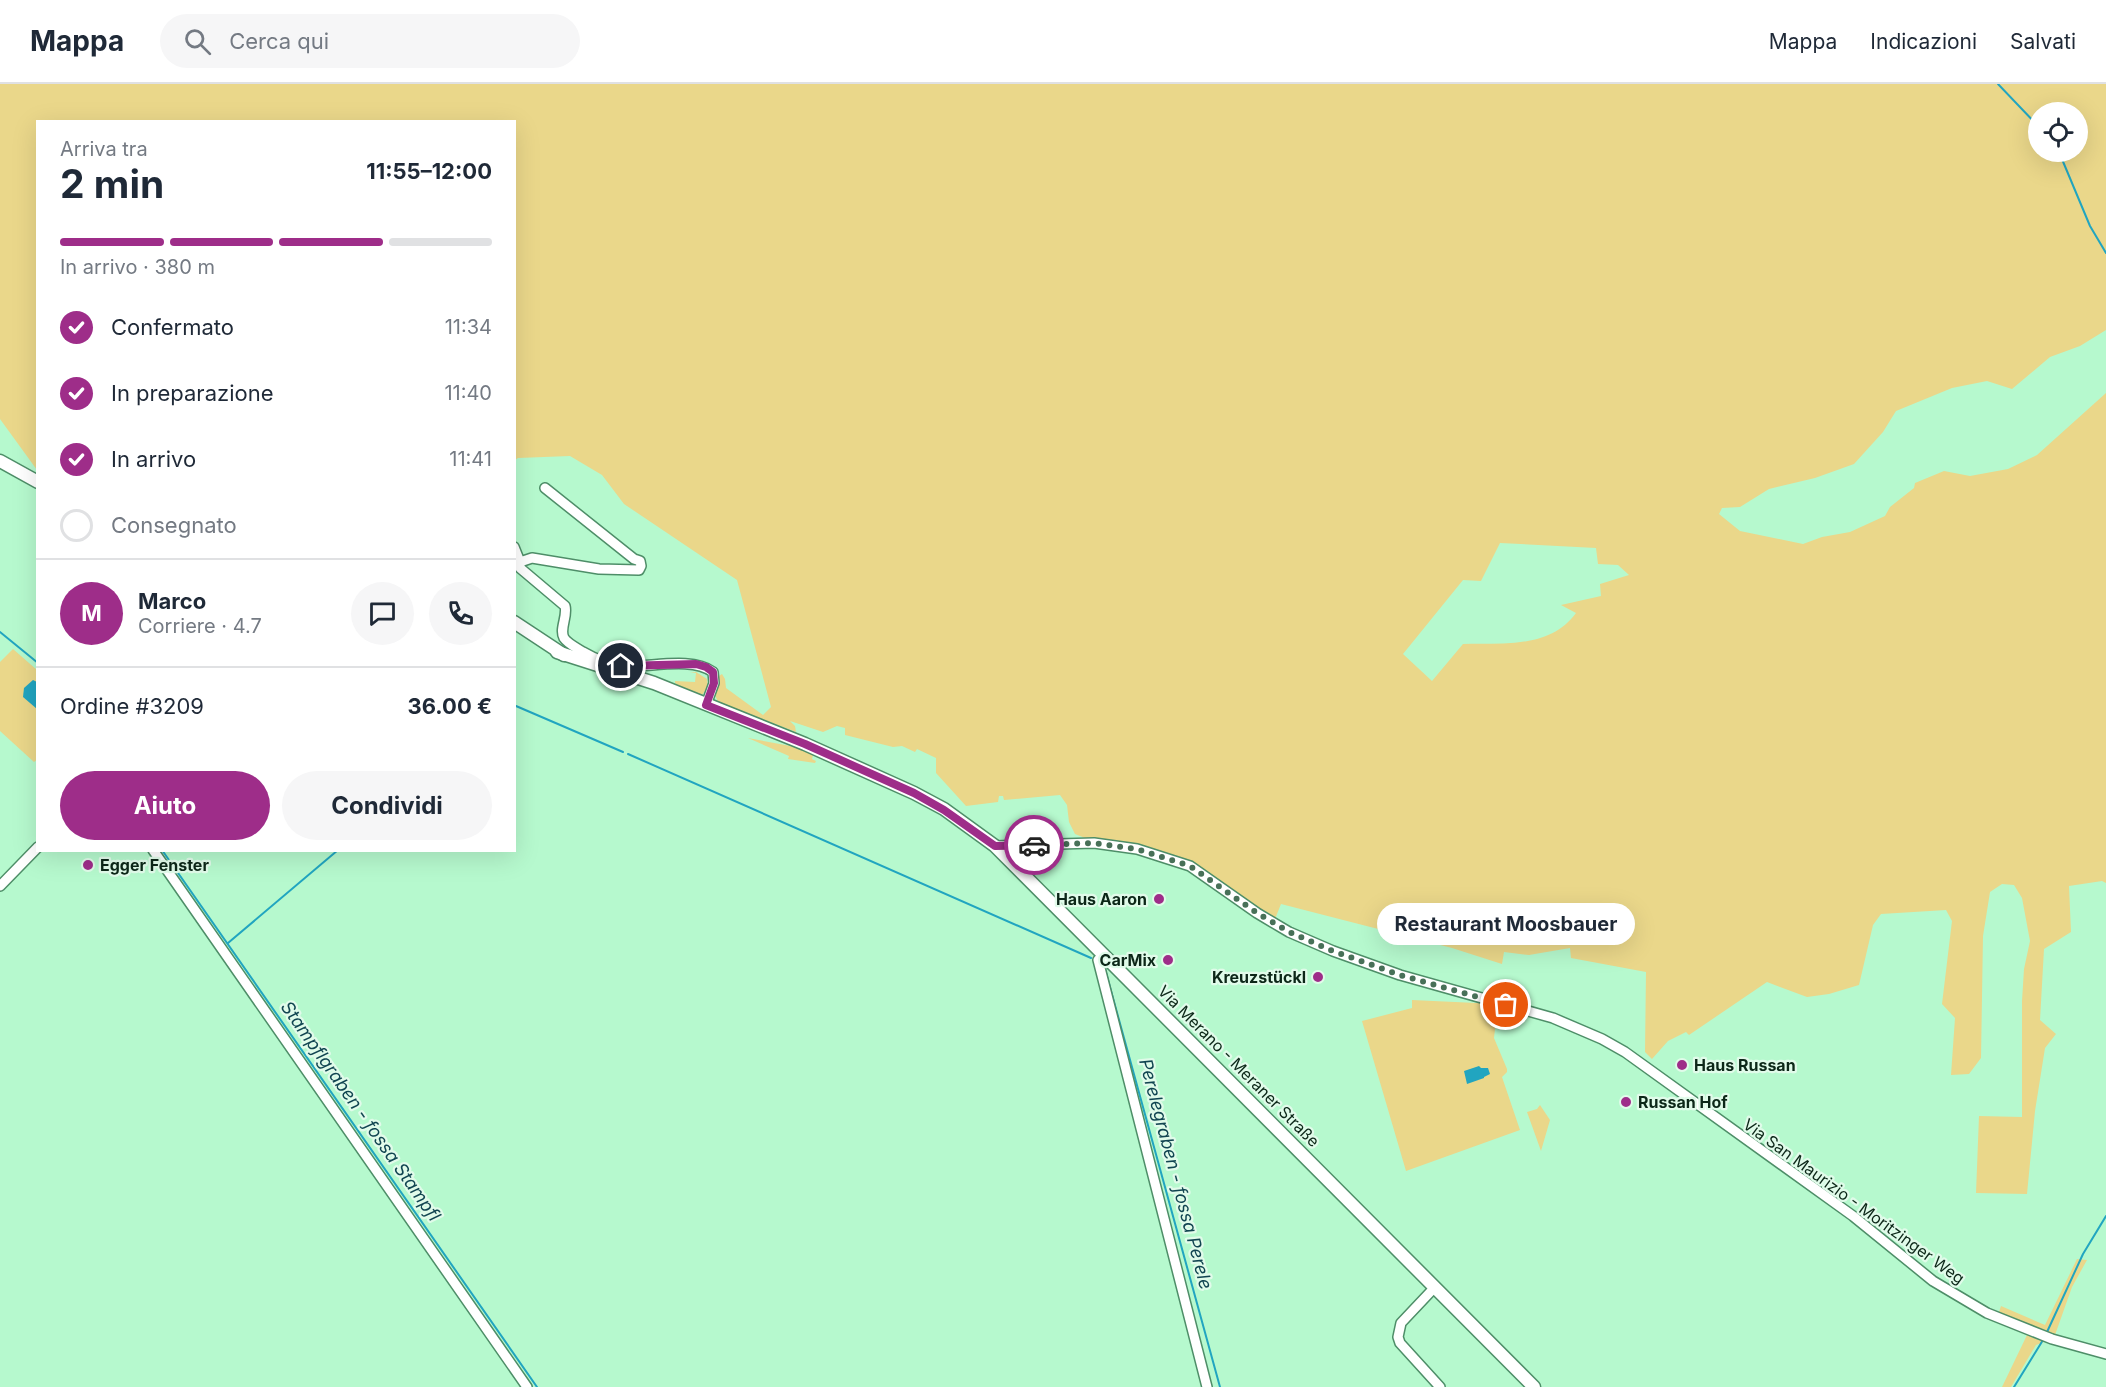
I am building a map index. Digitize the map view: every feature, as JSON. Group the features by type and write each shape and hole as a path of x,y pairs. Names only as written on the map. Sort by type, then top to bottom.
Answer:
{"main road":[{"path":"0,461 36,481"},
{"name":"Via Merano - Meraner Straße","path":"516,623 556,651 654,683 805,744 914,793 944,810 995,846 1534,1387"}],"street":[{"path":"520,562 532,558 598,569 639,570 641,566 640,561 634,559 545,488"},
{"path":"516,552 520,568 565,606 567,613 562,631 563,637 568,642 596,660 610,664 635,666 696,664 706,667 713,672 714,683 706,705"},
{"name":"Via San Maurizio - Moritzinger Weg","path":"995,846 1094,843 1137,849 1190,866 1273,923 1333,951 1400,975 1553,1018 1578,1028 1602,1039 1644,1066 1853,1216 1933,1281 1987,1313 2052,1339 2106,1354"},
{"path":"0,886 36,850"},
{"path":"154,852 527,1387"},
{"path":"1104,954 1098,960 1100,970 1207,1387"},
{"path":"1435,1287 1401,1323 1398,1337 1400,1343 1440,1387"}],"shaded area":[{"path":"0,84 2106,84 2106,330 2080,346 2050,357 2012,389 1987,381 1952,388 1896,411 1883,432 1854,464 1815,478 1769,489 1740,507 1722,508 1719,514 1740,531 1803,544 1822,537 1850,532 1885,516 1890,507 1914,488 1915,483 1944,471 1970,476 2008,469 2037,455 2106,393 2106,883 2102,881 2069,886 2071,932 2044,949 2040,1020 2056,1034 2045,1048 2035,1111 2027,1194 1976,1193 1979,1116 2022,1117 2022,1001 2024,969 2030,941 2022,898 2014,885 2002,884 1990,892 1983,936 1981,1058 1969,1074 1951,1075 1955,1018 1942,1004 1952,921 1946,910 1881,914 1873,925 1859,985 1829,994 1807,997 1767,982 1689,1035 1686,1032 1668,1041 1652,1059 1645,1052 1646,972 1571,958 1570,948 1529,955 1504,952 1502,964 1452,948 1281,904 1275,919 1221,884 1139,846 1085,838 1075,834 1069,822 1067,805 1060,795 1004,800 1003,796 999,796 998,802 966,806 936,773 936,758 917,749 915,752 902,746 893,747 845,735 845,728 837,726 823,732 790,721 795,726 796,732 718,702 715,695 719,676 722,674 726,688 763,715 771,707 737,580 624,504 602,475 570,456 516,459 516,120 36,120 36,469 0,419","holes":["1500,543 1596,548 1598,564 1618,565 1629,575 1600,584 1601,596 1561,605 1576,613 1565,625 1553,633 1524,642 1463,644 1432,681 1403,654 1463,580 1481,581"]},
{"path":"13,649 36,669 36,760 34,762 0,731 0,662"},
{"path":"690,672 696,672 707,679 708,687 702,695 694,694 675,683 675,681 695,682 696,673"},
{"path":"748,738 796,747 813,755 812,759 816,761 815,763 788,759 789,756"},
{"path":"1412,1000 1498,1004 1494,1038 1507,1069 1502,1077 1520,1130 1406,1171 1362,1021 1412,1008"},
{"path":"1540,1105 1550,1120 1541,1151 1527,1112 1537,1109"},
{"path":"2077,1259 2087,1260 2072,1287 2055,1335 1999,1312 2001,1306 2045,1325"},
{"path":"2027,1335 2044,1342 2036,1345 2011,1387 2002,1387"}],"water":[{"path":"33,680 36,682 36,708 23,697 24,688"},
{"path":"1479,1066 1488,1068 1490,1074 1467,1084 1464,1071"}],"waterway":[{"path":"1998,84 2028,116"},
{"path":"2063,162 2090,226 2106,253"},
{"path":"0,632 36,661"},
{"path":"516,706 623,752"},
{"path":"628,754 1091,958"},
{"name":"Stampflgraben - fossa Stampfl","path":"163,852 537,1387"},
{"path":"228,943 336,852"},
{"name":"Perelegraben - fossa Perele","path":"1105,969 1220,1387"},
{"path":"2047,1332 2083,1254 2106,1216"},
{"path":"2014,1387 2043,1340"}],"way so far":[{"path":"1034,845 1094,843 1137,849 1190,866 1257,913 1289,932 1333,951 1400,975 1506,1005"}],"place":[{"name":"Egger Fenster","path":"88,865"},
{"name":"Haus Aaron","path":"1159,899"},
{"name":"CarMix","path":"1168,960"},
{"name":"Kreuzstückl","path":"1318,977"},
{"name":"Restaurant Moosbauer","path":"1506,1005"},
{"name":"Haus Russan","path":"1682,1065"},
{"name":"Russan Hof","path":"1626,1102"}],"route":[{"path":"621,666 696,664 706,667 713,672 714,683 706,705 805,744 914,793 944,810 995,846 1034,845"}]}
